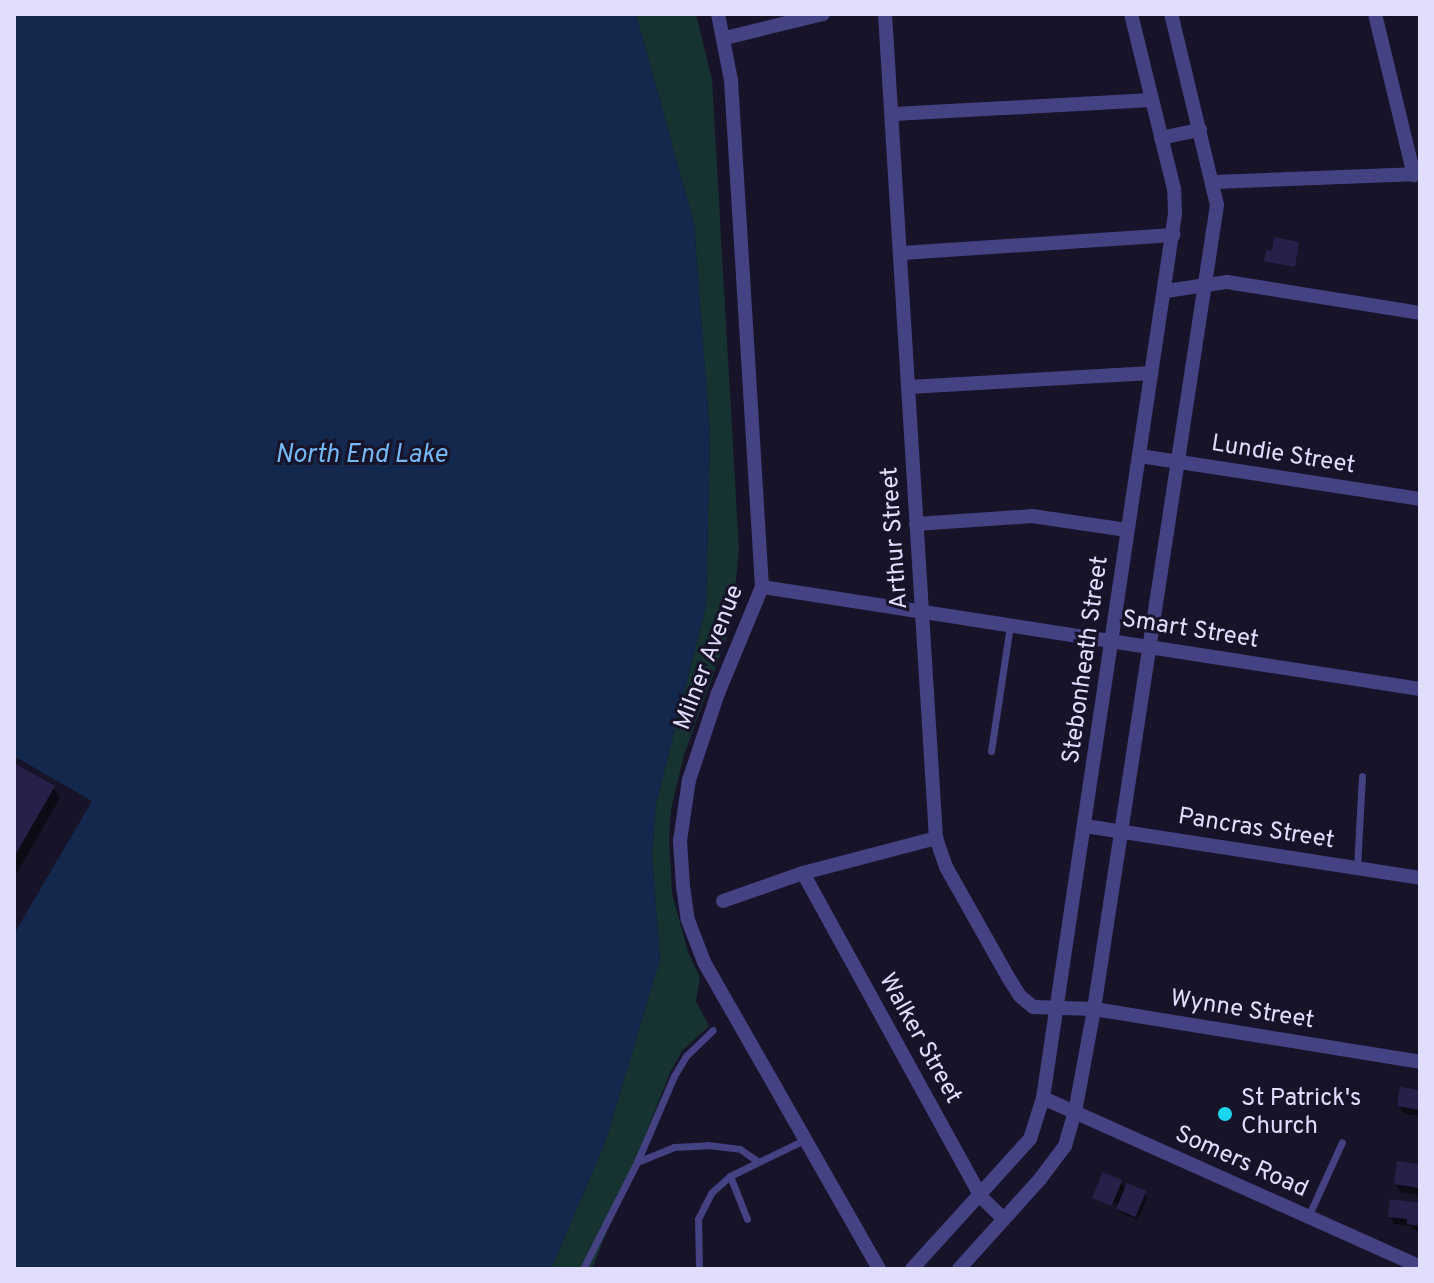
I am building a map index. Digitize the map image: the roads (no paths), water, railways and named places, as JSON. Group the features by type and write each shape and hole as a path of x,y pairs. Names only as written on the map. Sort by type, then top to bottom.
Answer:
{"street":[{"name":"Milner Avenue","path":"718,14 731,80 762,587 718,693 689,780 682,818 681,867 688,920 704,962 879,1269"},
{"path":"725,38 823,14"},
{"name":"Arthur Street","path":"885,14 894,114 936,838 957,889 1020,996 1033,1007 1057,1010"},
{"name":"Stebonheath Street","path":"912,1269 981,1197 1030,1139 1043,1098 1173,235 1174,189 1131,14"},
{"path":"959,1269 1056,1160 1071,1131 1094,1009 1217,205 1214,182 1171,14"},
{"path":"1214,182 1417,174 1375,14"},
{"path":"894,114 1152,100"},
{"path":"1161,138 1200,130"},
{"path":"902,253 1173,235"},
{"path":"1166,291 1227,282 1420,313"},
{"path":"909,387 1152,373"},
{"name":"Lundie Street","path":"1140,456 1420,499"},
{"path":"916,524 1032,516 1127,530"},
{"name":"Smart Street","path":"762,587 1420,689"},
{"name":"Pancras Street","path":"1085,826 1420,878"},
{"path":"723,901 803,873 936,838"},
{"name":"Walker Street","path":"803,873 981,1197 1004,1219"},
{"name":"Wynne Street","path":"1057,1010 1094,1009 1420,1062"},
{"name":"Somers Road","path":"1043,1098 1420,1267"}],"lane":[{"path":"991,751 1011,624"},
{"path":"1357,868 1362,776"},
{"path":"583,1269 637,1162 674,1076 686,1056 713,1030"},
{"path":"699,1269 698,1219 711,1193 730,1176 804,1140"},
{"path":"1308,1217 1342,1142"},
{"path":"637,1162 674,1147 698,1145 740,1149 757,1161"},
{"path":"730,1176 747,1219"}],"water":[{"name":"North End Lake","path":"14,14 636,14 694,224 710,435 706,605 656,804 652,855 660,959 606,1140 551,1269 14,1269 14,934 92,801 14,756"}],"place":[{"name":"St Patrick's Church","path":"1225,1114"}]}
